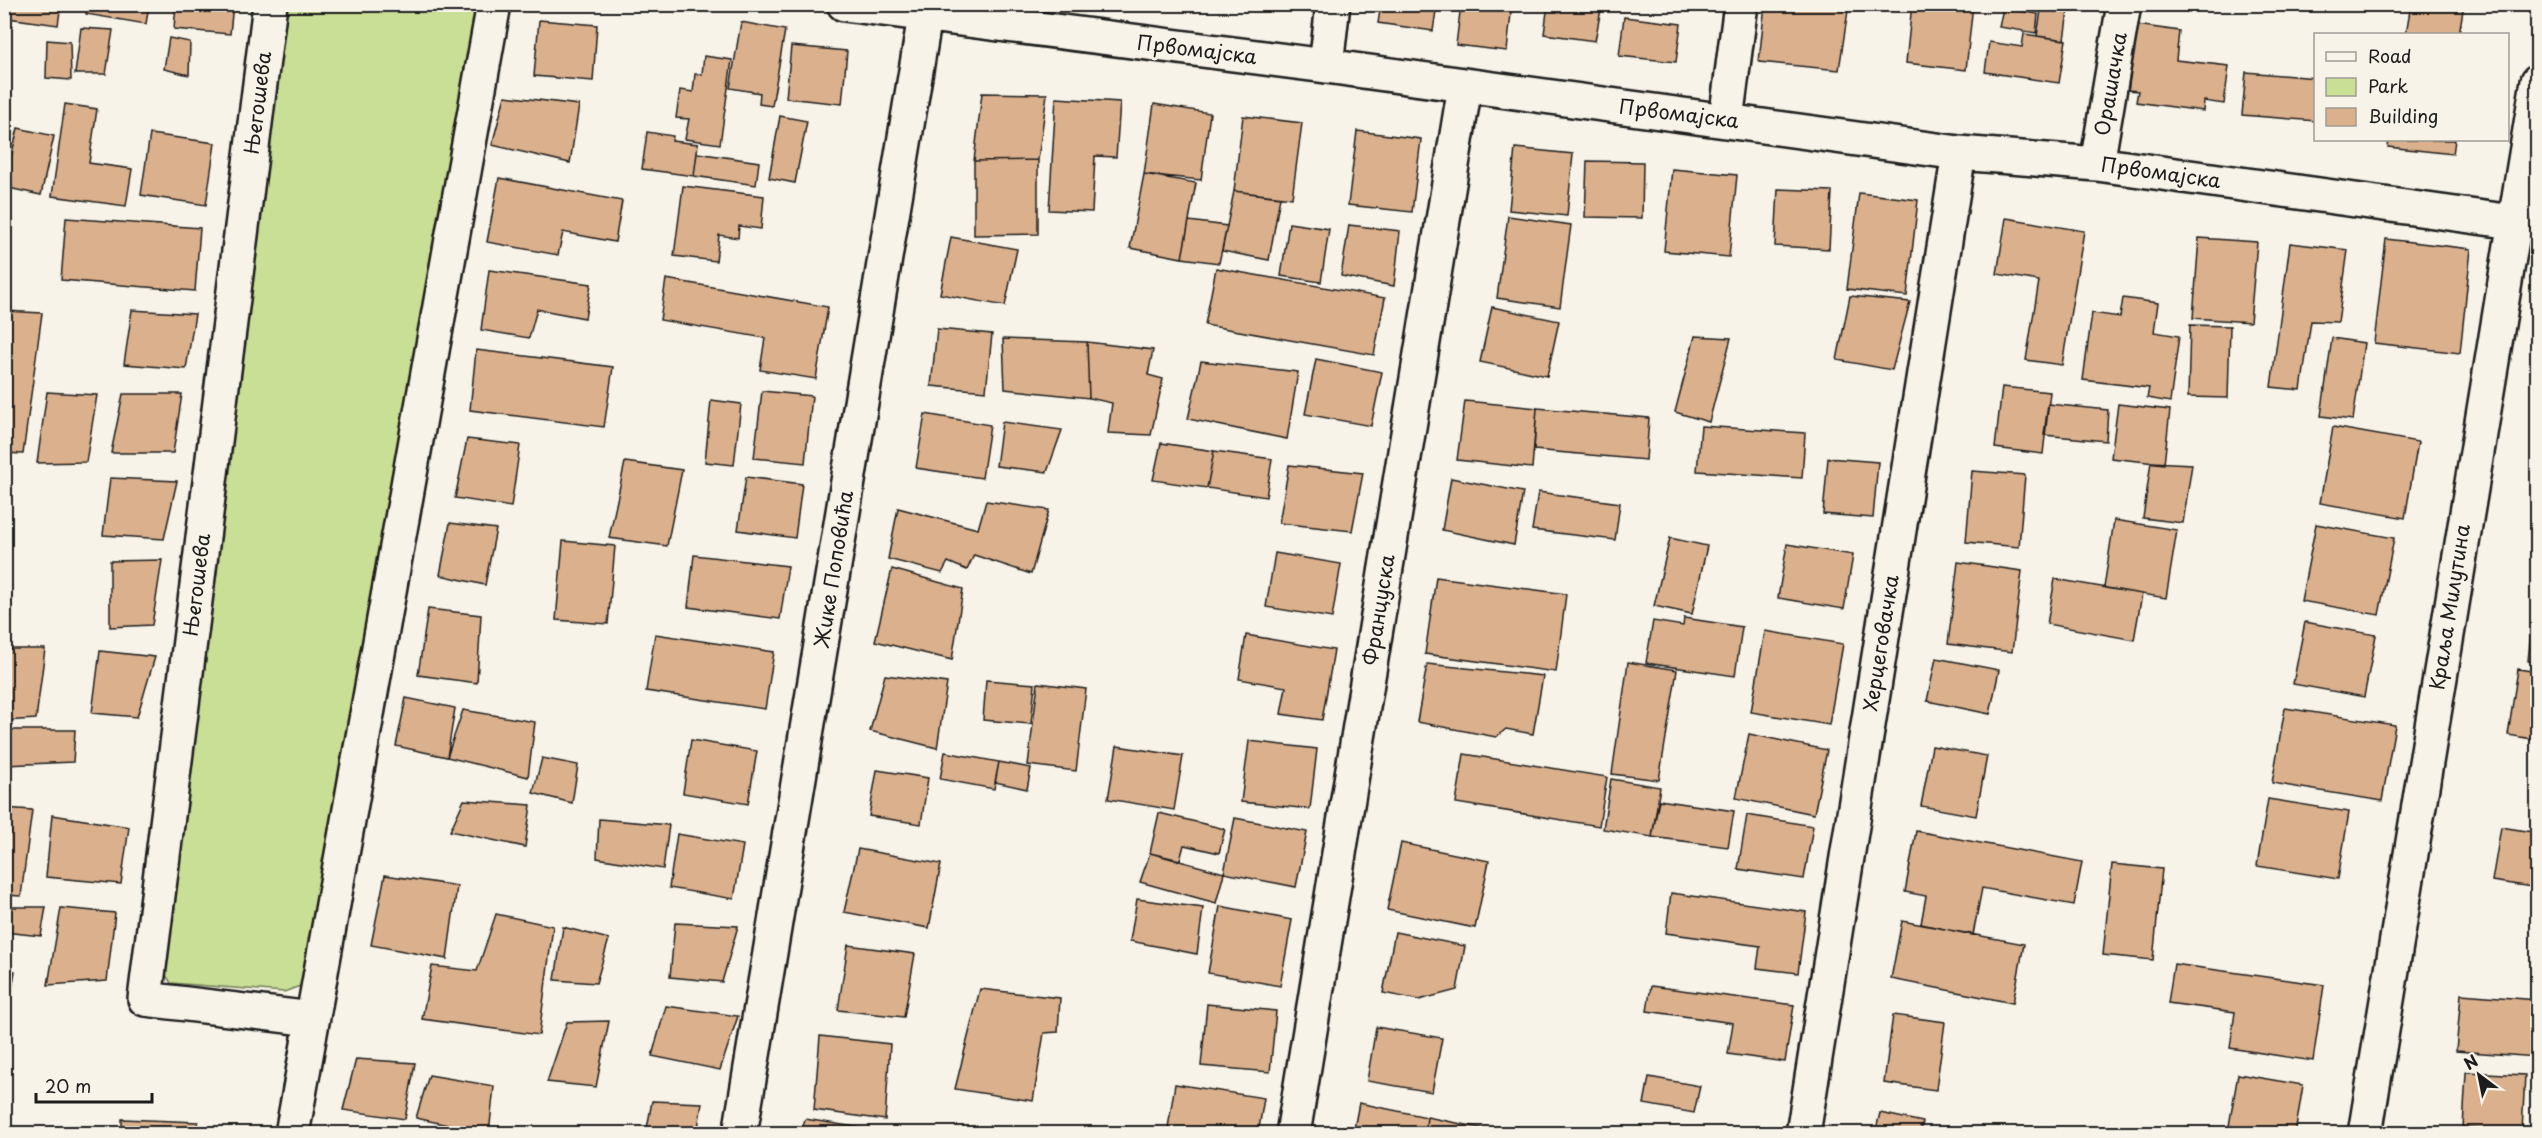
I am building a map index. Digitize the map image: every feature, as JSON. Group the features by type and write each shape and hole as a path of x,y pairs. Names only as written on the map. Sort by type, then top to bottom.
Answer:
{"street":[{"name":"Његошева","path":"270,4 145,999 312,1019"},
{"path":"292,1134 494,4"},
{"name":"Првомајска","path":"844,4 926,10 1959,153 2097,164 2513,222"},
{"path":"1326,66 1334,4"},
{"path":"1726,120 1741,4"},
{"name":"Орашачка","path":"2097,164 2124,4"},
{"name":"Жике Поповића","path":"740,1134 926,10"},
{"name":"Краља Милутина","path":"2364,1134 2538,81"},
{"name":"Француска","path":"1293,1134 1465,86"},
{"name":"Херцеговачка","path":"1803,1134 1959,153"}],"green space":[{"path":"285,5 479,5 313,978 284,992 171,983 164,972"}],"building":[{"path":"10,4 61,4 58,25 8,18"},
{"path":"87,4 149,4 146,24 86,14"},
{"path":"176,4 233,4 230,34 174,29"},
{"path":"1381,4 1437,4 1433,31 1378,23"},
{"path":"1461,4 1512,4 1507,51 1456,45"},
{"path":"1548,4 1602,4 1595,41 1544,34"},
{"path":"1765,4 1849,4 1839,70 1759,62"},
{"path":"1912,4 1973,4 1966,70 1906,63"},
{"path":"2042,4 2069,4 2064,40 2037,36"},
{"path":"2411,4 2464,4 2459,33 2406,33"},
{"path":"2003,8 2038,14 2036,33 1999,27"},
{"path":"1624,17 1681,24 1676,62 1619,56"},
{"path":"539,20 597,25 593,81 534,76"},
{"path":"741,22 785,30 772,106 759,104 760,93 730,88"},
{"path":"2137,25 2179,31 2176,60 2229,66 2224,104 2204,101 2203,111 2136,102 2138,91 2128,90"},
{"path":"81,28 113,30 106,74 75,74"},
{"path":"2024,34 2066,40 2059,83 1985,72 1989,42 2022,47"},
{"path":"169,38 190,42 189,75 164,69"},
{"path":"47,40 70,42 71,80 46,78"},
{"path":"791,46 847,51 842,104 786,98"},
{"path":"704,56 732,60 720,144 685,139 689,119 676,118 680,90 693,92 695,74 702,74"},
{"path":"2246,72 2314,78 2314,121 2242,115"},
{"path":"982,93 1047,94 1038,160 974,161"},
{"path":"505,96 579,105 570,163 492,145"},
{"path":"1056,98 1120,102 1116,157 1095,156 1092,212 1049,210"},
{"path":"65,104 97,109 89,163 132,169 126,206 52,196"},
{"path":"1154,104 1210,113 1201,180 1144,174"},
{"path":"780,116 807,121 795,183 769,178"},
{"path":"1243,116 1302,123 1292,198 1234,191"},
{"path":"18,128 54,136 41,195 4,187"},
{"path":"1357,131 1421,139 1412,212 1348,205"},
{"path":"647,132 673,136 672,141 698,144 694,176 642,169"},
{"path":"150,134 215,143 206,205 141,195"},
{"path":"2389,141 2455,141 2453,154 2388,147"},
{"path":"1515,148 1573,154 1567,216 1509,210"},
{"path":"697,153 759,162 756,185 694,176"},
{"path":"1038,160 1038,234 974,235 974,161"},
{"path":"1587,161 1643,162 1642,218 1585,217"},
{"path":"1672,169 1737,175 1729,257 1664,251"},
{"path":"1144,174 1196,183 1182,258 1130,248"},
{"path":"499,178 622,201 615,242 563,232 558,255 487,242"},
{"path":"683,186 764,196 761,229 739,226 738,238 719,235 716,261 674,256"},
{"path":"1778,189 1832,191 1829,249 1775,246"},
{"path":"1234,191 1280,197 1269,260 1222,251"},
{"path":"1859,193 1918,200 1907,296 1847,289"},
{"path":"1508,216 1571,225 1560,307 1497,298"},
{"path":"66,218 200,228 195,291 61,280"},
{"path":"2006,218 2084,231 2062,365 2026,360 2039,281 1997,274"},
{"path":"1189,221 1227,226 1219,263 1182,258"},
{"path":"1289,223 1329,229 1321,282 1281,276"},
{"path":"1349,225 1400,231 1394,286 1341,276"},
{"path":"951,237 1017,249 1005,306 940,294"},
{"path":"2199,238 2257,242 2250,322 2193,318"},
{"path":"2386,239 2471,249 2460,353 2374,343"},
{"path":"2290,243 2348,250 2338,322 2311,321 2301,390 2271,387"},
{"path":"1216,268 1385,298 1374,355 1205,325"},
{"path":"489,270 591,284 585,318 537,309 529,338 481,330"},
{"path":"666,279 828,307 816,379 760,370 765,338 660,320"},
{"path":"1850,296 1910,302 1892,370 1837,360"},
{"path":"2123,298 2158,303 2154,332 2179,336 2170,402 2147,398 2149,388 2083,380 2092,313 2120,317"},
{"path":"1492,307 1559,321 1547,376 1480,362"},
{"path":"132,310 195,314 186,369 124,364"},
{"path":"4,311 42,313 23,454 4,453"},
{"path":"2190,325 2230,326 2228,398 2188,397"},
{"path":"937,329 992,334 986,391 931,386"},
{"path":"1695,336 1731,338 1709,422 1675,412"},
{"path":"2332,338 2364,343 2353,420 2321,416"},
{"path":"1003,339 1087,342 1089,398 1005,389"},
{"path":"1087,342 1153,350 1148,375 1163,379 1151,435 1108,433 1112,403 1089,398"},
{"path":"476,350 613,367 604,427 470,410"},
{"path":"1316,359 1382,372 1371,426 1305,414"},
{"path":"1201,361 1298,372 1287,439 1188,419"},
{"path":"2002,387 2050,392 2043,454 1995,448"},
{"path":"762,391 812,396 805,463 754,458"},
{"path":"47,392 97,395 86,462 37,463"},
{"path":"123,394 182,394 173,453 111,453"},
{"path":"711,400 741,404 734,465 705,462"},
{"path":"1465,401 1537,408 1532,468 1457,460"},
{"path":"2048,404 2108,410 2106,441 2044,435"},
{"path":"2118,404 2170,410 2164,464 2111,458"},
{"path":"1537,408 1649,418 1646,460 1534,450"},
{"path":"925,414 990,425 982,478 916,468"},
{"path":"1002,422 1062,430 1047,472 996,466"},
{"path":"1701,426 1805,433 1802,478 1697,471"},
{"path":"2333,427 2418,442 2405,518 2320,503"},
{"path":"467,439 520,445 511,507 455,498"},
{"path":"1161,443 1214,451 1207,488 1153,480"},
{"path":"1214,451 1272,459 1266,497 1207,488"},
{"path":"1828,458 1878,462 1873,518 1823,514"},
{"path":"625,462 682,470 667,546 609,538"},
{"path":"2151,462 2192,464 2183,523 2143,518"},
{"path":"4,464 9,464 6,496 4,496"},
{"path":"1289,465 1363,473 1352,531 1279,523"},
{"path":"1972,471 2025,475 2019,547 1966,542"},
{"path":"746,477 802,484 795,538 738,530"},
{"path":"110,478 177,481 164,539 103,535"},
{"path":"1451,478 1523,492 1514,545 1442,530"},
{"path":"1538,492 1620,503 1615,540 1532,530"},
{"path":"986,501 1049,510 1031,574 974,555 967,570 948,562 942,573 888,559 898,508 978,529"},
{"path":"2114,520 2177,530 2166,598 2104,588"},
{"path":"450,523 496,529 485,585 440,575"},
{"path":"2316,524 2394,538 2379,615 2301,601"},
{"path":"1670,538 1707,546 1692,614 1654,606"},
{"path":"563,541 615,546 608,624 556,620"},
{"path":"1787,544 1853,555 1844,609 1778,598"},
{"path":"1275,553 1341,564 1332,618 1266,607"},
{"path":"694,555 788,566 780,619 688,607"},
{"path":"162,560 152,625 110,627 110,561"},
{"path":"1958,562 2022,571 2012,652 1948,644"},
{"path":"892,569 963,589 952,660 875,641"},
{"path":"1436,577 1566,594 1556,672 1425,654"},
{"path":"2055,579 2142,594 2134,640 2047,624"},
{"path":"2535,592 2538,592 2538,663 2528,661"},
{"path":"428,609 481,615 477,683 418,675"},
{"path":"1684,618 1742,627 1735,676 1646,663 1653,621 1683,626"},
{"path":"2305,622 2376,635 2364,697 2293,684"},
{"path":"1765,631 1843,644 1829,725 1751,712"},
{"path":"655,634 774,652 765,709 646,691"},
{"path":"1246,635 1334,650 1322,720 1281,714 1286,687 1239,679"},
{"path":"4,649 45,649 36,719 4,721"},
{"path":"100,651 155,657 137,717 92,713"},
{"path":"1936,658 1999,670 1990,714 1927,701"},
{"path":"1628,662 1677,670 1659,780 1612,774"},
{"path":"1427,664 1543,676 1533,734 1506,729 1496,737 1417,722"},
{"path":"2518,669 2538,672 2538,740 2508,735"},
{"path":"885,675 947,683 937,748 870,731"},
{"path":"986,680 1035,684 1031,724 983,720"},
{"path":"1038,683 1086,689 1076,771 1028,765"},
{"path":"406,698 455,708 447,757 396,746"},
{"path":"2285,708 2395,725 2382,801 2272,783"},
{"path":"463,710 535,722 528,777 447,757"},
{"path":"7,730 75,730 73,762 5,765"},
{"path":"1749,734 1827,750 1814,814 1736,798"},
{"path":"691,740 757,751 748,804 683,793"},
{"path":"1249,741 1317,749 1310,809 1241,802"},
{"path":"1117,746 1183,756 1174,810 1108,799"},
{"path":"1932,746 1987,756 1976,816 1921,806"},
{"path":"945,752 999,762 994,789 940,779"},
{"path":"1464,754 1607,777 1599,826 1456,803"},
{"path":"542,758 578,765 572,803 533,793"},
{"path":"999,762 1031,768 1027,789 995,782"},
{"path":"877,770 928,778 921,824 869,816"},
{"path":"1611,779 1660,787 1652,837 1603,829"},
{"path":"2268,799 2349,812 2338,879 2257,866"},
{"path":"464,800 531,805 525,847 450,831"},
{"path":"1659,800 1734,811 1728,847 1652,837"},
{"path":"4,808 32,810 21,896 4,895"},
{"path":"1159,813 1225,829 1219,853 1184,845 1180,860 1150,853"},
{"path":"52,815 129,827 121,884 46,877"},
{"path":"1747,815 1813,826 1804,879 1738,869"},
{"path":"1235,818 1307,832 1296,887 1224,873"},
{"path":"599,819 669,825 663,869 597,858"},
{"path":"2501,827 2538,833 2538,888 2492,881"},
{"path":"1916,831 2082,862 2074,905 1982,888 1973,935 1921,924 1926,896 1905,892"},
{"path":"677,834 743,845 734,899 669,888"},
{"path":"1401,843 1489,861 1475,928 1387,910"},
{"path":"858,849 941,864 929,928 844,912"},
{"path":"1150,853 1224,873 1216,903 1140,882"},
{"path":"2112,864 2162,869 2153,960 2103,955"},
{"path":"385,875 457,886 447,959 371,945"},
{"path":"1671,893 1806,912 1798,973 1757,968 1760,946 1666,933"},
{"path":"1137,899 1203,908 1197,954 1130,941"},
{"path":"1220,906 1292,920 1280,986 1208,973"},
{"path":"4,907 46,907 41,936 4,932"},
{"path":"61,908 115,913 107,981 48,985"},
{"path":"496,914 553,926 539,1035 422,1019 432,966 477,971"},
{"path":"1902,921 2024,944 2013,1003 1891,979"},
{"path":"675,923 738,926 722,982 670,977"},
{"path":"563,927 609,939 596,983 555,980"},
{"path":"1395,932 1465,946 1457,990 1419,1000 1383,993"},
{"path":"848,945 915,954 904,1017 838,1010"},
{"path":"2174,964 2324,985 2313,1061 2230,1048 2235,1012 2168,1003"},
{"path":"4,969 15,971 6,1026 4,1026"},
{"path":"1651,986 1794,1005 1785,1062 1728,1054 1733,1023 1647,1011"},
{"path":"980,989 1060,998 1058,1032 1044,1033 1033,1101 955,1089"},
{"path":"2461,994 2538,1000 2537,1057 2456,1051"},
{"path":"1207,1004 1276,1011 1270,1072 1201,1066"},
{"path":"666,1006 738,1016 720,1070 652,1056"},
{"path":"1893,1015 1945,1022 1936,1090 1884,1083"},
{"path":"609,1021 596,1087 547,1082 567,1022"},
{"path":"1376,1027 1442,1038 1432,1092 1367,1081"},
{"path":"820,1036 890,1044 885,1120 814,1110"},
{"path":"356,1059 415,1063 405,1119 343,1110"},
{"path":"2466,1072 2525,1075 2522,1131 2463,1128"},
{"path":"2238,1074 2303,1085 2295,1134 2271,1134 2229,1126"},
{"path":"429,1075 494,1086 489,1134 416,1118"},
{"path":"1649,1077 1700,1086 1694,1113 1644,1104"},
{"path":"1175,1084 1264,1098 1258,1134 1167,1134"},
{"path":"652,1101 702,1103 697,1134 646,1134"},
{"path":"1359,1103 1427,1117 1425,1134 1353,1134"},
{"path":"1880,1113 1923,1122 1920,1134 1875,1134"},
{"path":"1427,1117 1506,1133 1425,1134"},
{"path":"122,1119 198,1122 196,1134 122,1134"},
{"path":"805,1119 887,1132 886,1134 801,1134"}]}
